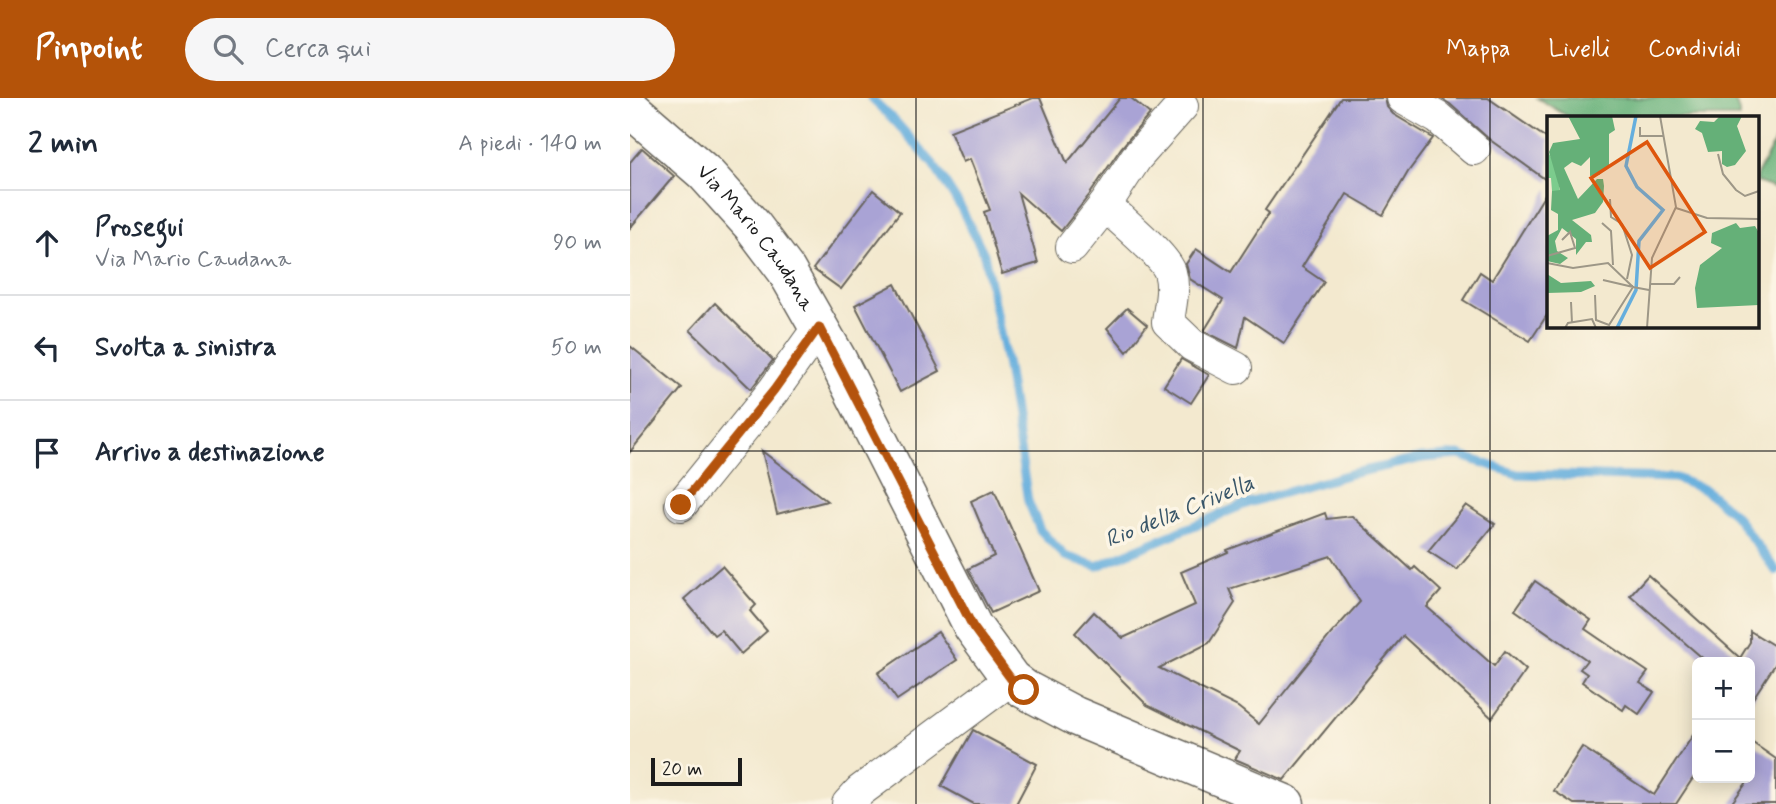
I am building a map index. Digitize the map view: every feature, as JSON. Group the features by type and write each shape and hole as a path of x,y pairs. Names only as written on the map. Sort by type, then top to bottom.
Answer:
{"main road":[{"name":"Via Mario Caudana","path":"630,108 705,173 752,225 786,271 819,327 973,627 1011,679 1024,690 1075,716 1285,804"}],"street":[{"path":"1402,98 1438,118 1474,149"},
{"path":"1072,247 1180,101"},
{"path":"1105,205 1148,245 1170,270 1173,294 1168,322 1192,345 1236,368"},
{"path":"681,505 774,390 819,327"},
{"path":"848,804 860,791 1011,679"}],"green space":[{"path":"1537,98 1734,98 1739,112 1739,116 1567,116"},
{"path":"1776,139 1776,189 1758,182 1758,173"}],"building":[{"path":"1033,98 1040,98 1067,163 1120,98 1131,98 1150,114 1121,148 1061,231 1018,193 1038,263 1002,274 984,212 990,210 970,159 963,162 950,131"},
{"path":"1341,98 1385,98 1387,107 1393,114 1433,138 1408,172 1383,215 1347,194 1302,267 1324,282 1284,343 1245,317 1238,348 1204,331 1223,300 1190,279 1186,264 1196,249 1231,272 1269,213 1265,210"},
{"path":"1440,98 1488,98 1547,139 1547,181 1490,140"},
{"path":"642,148 674,176 630,228 630,162"},
{"path":"873,190 900,212 841,289 813,269"},
{"path":"1547,191 1547,315 1530,341 1463,300 1480,272 1492,280"},
{"path":"895,284 940,371 900,392 855,305"},
{"path":"715,303 773,360 751,389 690,330"},
{"path":"1127,308 1147,325 1127,352 1107,328"},
{"path":"630,346 682,388 630,452"},
{"path":"1181,359 1209,375 1191,403 1164,386"},
{"path":"762,451 827,501 777,514"},
{"path":"994,490 1039,591 991,613 968,569 994,556 971,501"},
{"path":"1466,505 1495,524 1457,570 1428,551"},
{"path":"1325,513 1327,519 1352,516 1412,570 1415,567 1441,591 1427,607 1494,666 1505,651 1526,670 1492,718 1403,636 1284,780 1235,759 1240,751 1147,705 1075,633 1094,612 1123,638 1195,605 1181,572 1228,552 1227,550","holes":["1331,556 1360,602 1259,724 1238,707 1159,668 1209,643 1235,603 1229,589"]},
{"path":"722,566 756,605 750,611 767,631 741,654 721,630 714,635 684,599"},
{"path":"1648,575 1739,657 1701,657 1630,595"},
{"path":"1535,581 1591,620 1585,629 1648,672 1640,683 1654,692 1639,714 1626,705 1623,710 1582,682 1587,674 1580,669 1587,660 1515,610"},
{"path":"1750,631 1776,647 1776,663 1755,695 1755,657 1741,657 1750,642"},
{"path":"938,632 957,660 897,700 878,673"},
{"path":"973,730 1037,764 1016,804 974,804 941,786"},
{"path":"1692,737 1692,780 1676,804 1574,804 1554,791 1582,747 1654,795"},
{"path":"1755,744 1776,759 1776,804 1731,804 1746,783 1755,783"}],"waterway":[{"name":"Rio della Crivella","path":"871,98 933,164 960,206 984,254 1007,367 1028,501 1040,530 1065,556 1097,566 1248,503 1350,474 1422,458 1459,455 1517,474 1675,478 1705,490 1734,514 1776,571"}],"route":[{"path":"681,505 774,390 819,327 973,627 1011,679 1024,690"}]}
